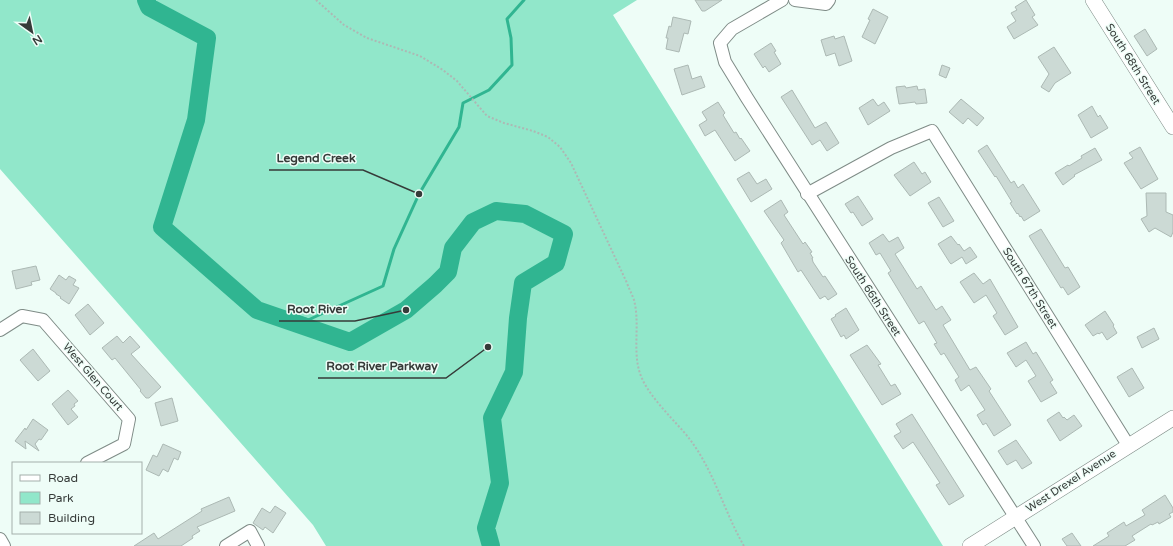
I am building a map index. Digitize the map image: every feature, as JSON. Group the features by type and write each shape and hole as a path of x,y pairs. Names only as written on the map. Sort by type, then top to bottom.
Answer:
{"street":[{"name":"South 66th Street","path":"782,0 732,29 720,43 725,62 807,194 1034,546"},
{"path":"795,0 826,4 829,0"},
{"name":"South 68th Street","path":"1093,0 1173,127"},
{"name":"South 67th Street","path":"807,194 891,148 932,131 1128,445"},
{"name":"West Glen Court","path":"0,330 22,316 43,320 129,419 124,444 89,462"},
{"name":"West Drexel Avenue","path":"970,546 1173,418"},
{"path":"226,546 250,531 258,546"},
{"path":"0,539 4,546"}],"path":[{"path":"316,0 344,25 367,38 420,56 443,70 457,81 487,116 548,137 560,146 571,163 634,301 639,370 647,388 685,432 703,458 744,546"}],"green space":[{"path":"0,0 637,0 613,15 943,546 326,546 313,525 0,169"}],"building":[{"path":"695,0 722,0 705,11 702,11"},
{"path":"1026,0 1035,15 1032,17 1038,25 1014,39 1007,27 1016,21 1011,13 1017,10 1015,7"},
{"path":"873,9 888,17 875,44 862,37 870,20 868,19"},
{"path":"673,17 691,21 688,34 684,33 679,52 666,49 668,38 666,38 669,26 671,27"},
{"path":"1145,29 1157,49 1147,56 1134,36"},
{"path":"834,36 835,39 844,36 852,61 839,66 835,53 826,56 821,40"},
{"path":"771,43 781,64 769,72 765,66 763,68 754,54"},
{"path":"1054,47 1071,73 1055,83 1049,92 1041,87 1049,74 1038,57"},
{"path":"688,65 692,79 701,76 705,87 682,95 674,69"},
{"path":"942,65 950,68 946,78 939,75"},
{"path":"905,86 906,88 917,86 918,90 925,89 927,103 916,104 915,102 899,104 896,87"},
{"path":"792,90 815,128 826,122 839,143 827,151 820,140 812,145 781,97"},
{"path":"873,99 878,106 884,102 890,111 868,125 859,108"},
{"path":"961,99 984,118 977,126 968,118 963,124 949,112"},
{"path":"718,102 725,113 723,115 734,133 736,132 750,151 735,161 715,130 705,136 699,125 707,120 702,112"},
{"path":"1092,106 1098,117 1100,115 1108,128 1091,138 1078,115"},
{"path":"987,145 1011,183 1014,181 1018,188 1023,184 1040,211 1024,221 1018,213 1017,214 1010,203 1012,202 996,176 995,177 978,151"},
{"path":"1140,147 1158,179 1141,189 1124,163 1133,158 1129,153"},
{"path":"1095,148 1102,160 1074,175 1075,176 1063,185 1055,173 1082,158 1081,156"},
{"path":"914,162 922,174 925,172 931,182 910,196 894,175"},
{"path":"749,172 757,184 766,179 772,189 751,202 737,179"},
{"path":"1146,193 1166,193 1166,212 1173,215 1173,232 1171,237 1155,228 1149,232 1141,219 1147,216"},
{"path":"858,196 873,219 862,226 853,212 851,213 845,204"},
{"path":"939,197 954,221 943,227 928,203"},
{"path":"781,200 788,212 784,215 803,244 805,242 812,252 810,253 813,258 813,262 837,294 828,300 825,296 820,299 801,270 798,272 781,243 784,240 764,211"},
{"path":"1041,229 1065,268 1068,267 1080,287 1068,295 1063,287 1061,288 1029,236"},
{"path":"883,234 889,242 898,237 904,248 895,254 917,289 921,286 936,310 942,306 951,320 943,325 970,370 976,367 991,389 989,391 1011,425 994,436 986,423 983,425 977,415 985,410 969,385 961,391 955,380 959,377 944,353 941,355 934,344 937,343 924,321 919,324 888,273 891,271 880,253 876,255 869,243"},
{"path":"951,236 964,251 970,247 977,257 966,264 962,257 951,264 938,244"},
{"path":"36,266 40,280 31,282 32,285 16,289 12,271"},
{"path":"974,273 983,284 990,279 1018,327 1005,335 993,316 997,313 986,295 974,303 960,282"},
{"path":"59,275 66,280 69,276 76,280 73,285 79,288 69,304 50,289"},
{"path":"88,304 104,323 90,335 75,315"},
{"path":"846,308 859,330 846,339 844,335 841,337 831,319"},
{"path":"1105,311 1117,333 1107,340 1102,332 1093,336 1085,325"},
{"path":"1154,328 1159,339 1142,348 1137,337"},
{"path":"117,336 123,343 130,336 140,347 131,354 161,387 149,398 146,398 140,391 141,390 115,358 112,360 102,348"},
{"path":"1026,342 1033,354 1036,352 1053,380 1050,382 1057,393 1041,402 1028,381 1036,376 1026,360 1016,367 1007,353"},
{"path":"867,345 881,364 878,365 891,386 895,384 901,394 882,405 850,355"},
{"path":"33,349 50,371 38,381 20,360"},
{"path":"1132,368 1144,388 1129,397 1117,377"},
{"path":"68,390 78,401 71,409 78,417 68,425 52,404"},
{"path":"172,398 178,421 161,426 155,403"},
{"path":"1059,412 1063,418 1064,417 1067,420 1074,415 1082,426 1060,441 1047,420"},
{"path":"912,414 964,496 949,505 936,485 940,483 913,442 903,449 894,436 901,432 896,424"},
{"path":"33,419 48,430 41,440 39,439 35,444 39,451 25,441 26,449 15,441 25,428 26,430"},
{"path":"1016,440 1032,463 1022,469 1016,460 1007,465 998,451"},
{"path":"163,444 181,452 178,460 174,458 168,472 163,469 159,476 146,470 153,455 157,457"},
{"path":"1165,495 1173,508 1173,512 1169,514 1171,517 1159,524 1158,522 1152,525 1151,524 1132,536 1135,540 1125,546 1093,546 1109,536 1107,533 1124,522 1126,526 1145,515 1142,510"},
{"path":"229,497 235,511 197,527 200,531 181,546 134,546 154,533 158,539 202,511 201,509"},
{"path":"275,506 286,513 273,533 265,527 263,530 253,523 262,508 270,513"},
{"path":"1072,533 1081,546 1067,546 1062,539"}],"waterway":[{"path":"146,0 149,7 207,38 196,120 162,227 257,310 350,342 406,310 435,285 448,272 453,248 473,222 496,211 525,214 564,234 556,263 523,283 518,318 514,372 492,418 500,483 486,528 491,546"},
{"path":"275,316 293,315 308,320 383,286 394,249 419,194 459,127 463,103 489,90 512,65 511,38 507,19 524,0"}],"place":[{"name":"Legend Creek","path":"419,194"},
{"name":"Root River","path":"406,310"},
{"name":"Root River Parkway","path":"488,347"}]}
